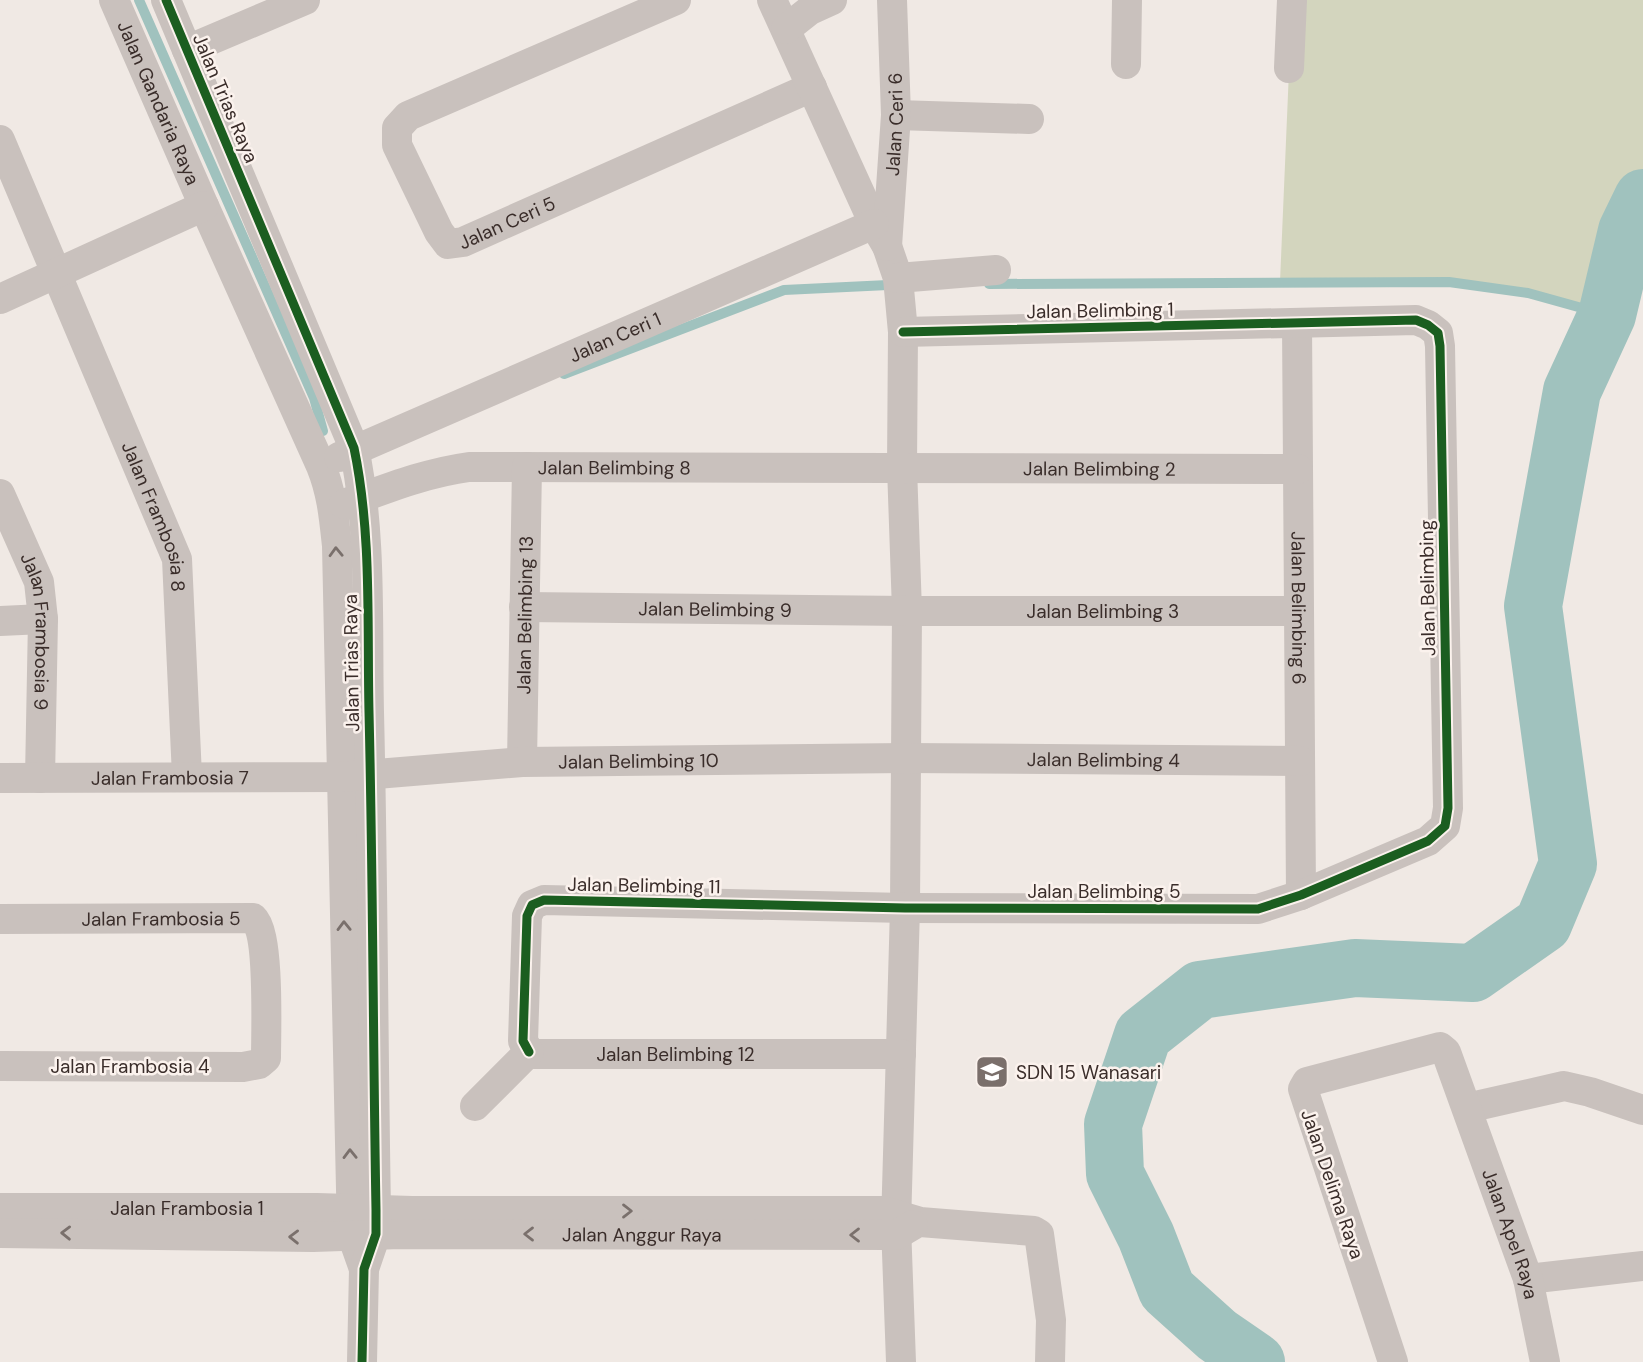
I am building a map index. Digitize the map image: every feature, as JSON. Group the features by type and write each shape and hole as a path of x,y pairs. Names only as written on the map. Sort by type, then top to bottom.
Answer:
{"street":[{"name":"Jalan Gandaria Raya","path":"114,0 204,206"},
{"name":"Jalan Trias Raya","path":"166,0 354,448 366,547 371,774 363,1225"},
{"path":"187,50 304,0"},
{"name":"Jalan Ceri 5","path":"676,0 408,116 397,128 397,145 439,232 448,244 463,242 812,87"},
{"path":"772,0 881,235 898,278 903,332 902,467 907,611 901,1054 901,1362"},
{"path":"786,29 810,10 832,0"},
{"name":"Jalan Ceri 6","path":"881,235 897,116 892,0"},
{"path":"1126,64 1127,0"},
{"path":"1289,68 1292,0"},
{"path":"897,116 1028,119"},
{"name":"Jalan Frambosia 8","path":"0,140 177,559 187,776"},
{"path":"0,299 204,206"},
{"name":"Jalan Trias Raya","path":"204,206 321,466 334,508 337,547 340,777 363,1225 362,1362"},
{"name":"Jalan Ceri 1","path":"321,466 354,448 881,235"},
{"path":"898,278 996,270"},
{"name":"Jalan Belimbing","path":"1297,323 1416,320 1429,325 1438,333 1448,808 1445,826 1428,841 1301,895"},
{"name":"Jalan Belimbing 1","path":"903,332 1297,323"},
{"name":"Jalan Belimbing 6","path":"1297,323 1301,895"},
{"name":"Jalan Belimbing 8","path":"334,508 391,485 439,471 469,467 902,467"},
{"name":"Jalan Belimbing 13","path":"522,762 527,467"},
{"name":"Jalan Belimbing 2","path":"902,467 1298,469"},
{"name":"Jalan Frambosia 9","path":"0,494 39,582 43,619 40,778"},
{"name":"Jalan Belimbing 9","path":"524,607 907,611"},
{"name":"Jalan Belimbing 3","path":"907,611 1298,611"},
{"path":"0,621 43,619"},
{"name":"Jalan Belimbing 10","path":"371,774 522,762 906,758"},
{"name":"Jalan Belimbing 4","path":"906,758 1300,761"},
{"name":"Jalan Frambosia 7","path":"0,778 340,777 371,774"},
{"name":"Jalan Belimbing 5","path":"905,908 1258,909 1301,895"},
{"name":"Jalan Belimbing 11","path":"529,1052 523,1041 527,916 532,905 544,900 905,908"},
{"name":"Jalan Frambosia 5","path":"0,919 253,918 260,929 264,953 267,1058 259,1064"},
{"name":"Jalan Delima Raya","path":"1393,1362 1303,1089 1307,1082 1440,1046 1446,1052 1467,1108"},
{"path":"475,1106 529,1052"},
{"name":"Jalan Belimbing 12","path":"529,1052 901,1054"},
{"name":"Jalan Frambosia 4","path":"0,1066 243,1067 259,1064"},
{"path":"1467,1108 1564,1086 1643,1110"},
{"name":"Jalan Apel Raya","path":"1467,1108 1528,1279 1545,1362"},
{"name":"Jalan Frambosia 1","path":"0,1208 363,1225"},
{"name":"Jalan Anggur Raya","path":"363,1225 867,1211 902,1224 959,1224 1034,1231 1039,1234 1051,1320 1050,1362"},
{"name":"Jalan Frambosia 1","path":"0,1233 313,1237 363,1225"},
{"path":"1528,1279 1643,1266"}],"green space":[{"path":"1292,0 1643,0 1643,198 1627,231 1607,315 1528,293 1449,282 1280,282"}],"waterway":[{"path":"139,0 314,398 323,431"},
{"path":"1256,1362 1217,1335 1167,1290 1146,1236 1115,1174 1113,1124 1143,1035 1200,990 1355,968 1473,973 1543,924 1568,864 1533,606 1572,391 1607,315 1627,231 1643,198"},
{"path":"989,284 1449,282 1528,293 1607,315"},
{"path":"564,374 784,290 888,285"}],"cycle path":[{"path":"166,0 354,448 360,480 368,580 376,1210 376,1234 364,1269 362,1362"},
{"path":"529,1052 523,1041 527,916 532,905 544,900 905,908 1258,909 1301,895 1428,841 1445,826 1448,808 1438,333 1416,320 903,332"}],"place":[{"name":"SDN 15 Wanasari","path":"992,1072"}]}
